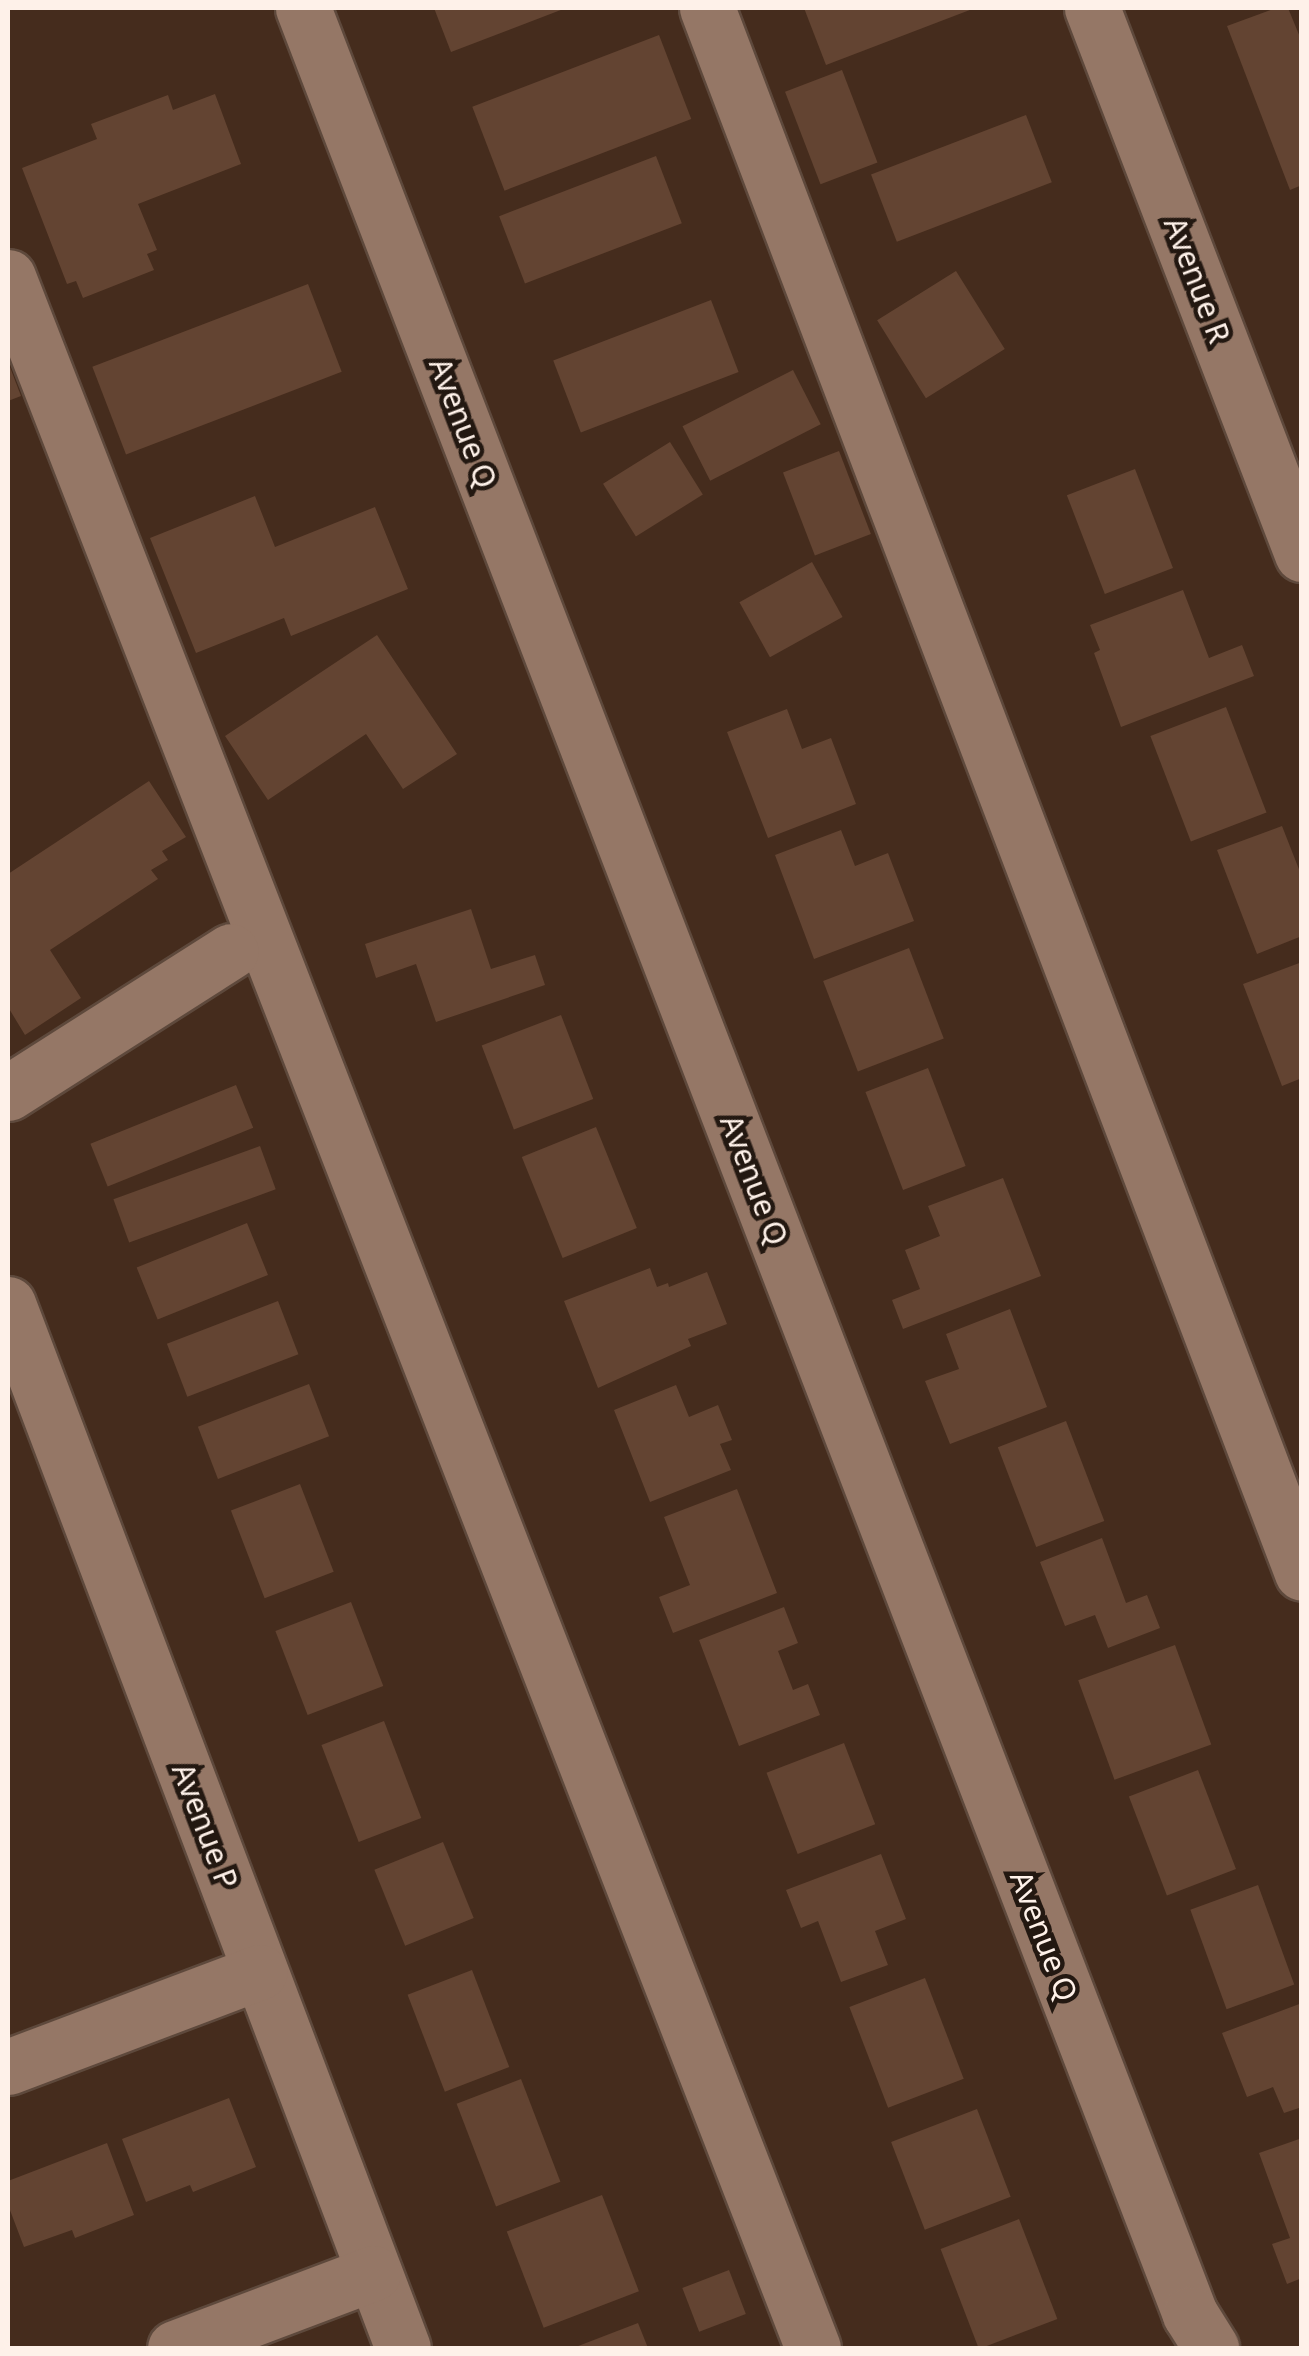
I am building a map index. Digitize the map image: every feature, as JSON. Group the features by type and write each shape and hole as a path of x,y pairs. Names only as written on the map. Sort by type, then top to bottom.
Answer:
{"street":[{"name":"Avenue Q","path":"303,8 1190,2314 1211,2348"},
{"path":"706,8 1302,1573"},
{"name":"Avenue R","path":"1092,8 1302,554"},
{"path":"8,277 813,2348"},
{"path":"12,1080 231,951"},
{"name":"Avenue P","path":"8,1304 403,2348"},
{"path":"8,2067 260,1972"},
{"path":"175,2348 373,2273"}],"building":[{"path":"434,8 566,8 451,52"},
{"path":"804,8 975,8 826,65"},
{"path":"1276,8 1288,8 1302,42 1302,185 1290,190 1227,26"},
{"path":"659,35 691,119 505,191 472,107"},
{"path":"842,70 877,162 821,184 785,92"},
{"path":"215,94 241,164 138,204 157,250 147,254 154,270 83,298 76,281 67,284 22,168 97,139 91,124 168,95 173,110"},
{"path":"1026,115 1052,182 897,242 871,174"},
{"path":"656,156 682,223 525,283 499,216"},
{"path":"956,271 1005,349 926,398 877,320"},
{"path":"308,284 342,372 126,455 92,367"},
{"path":"711,300 739,372 581,432 553,361"},
{"path":"8,362 21,396 8,401"},
{"path":"793,370 821,424 710,481 683,426"},
{"path":"670,442 703,495 636,536 603,484"},
{"path":"839,451 871,534 815,556 783,473"},
{"path":"1135,469 1173,568 1105,594 1067,495"},
{"path":"255,496 275,547 375,507 408,589 291,636 284,618 196,653 150,538"},
{"path":"812,562 843,617 770,657 739,602"},
{"path":"1183,590 1209,658 1242,645 1254,676 1121,727 1094,653 1100,650 1090,625"},
{"path":"377,635 457,754 403,789 366,734 268,800 225,736"},
{"path":"1226,707 1266,812 1191,842 1150,736"},
{"path":"787,709 802,749 831,738 856,804 768,838 727,732"},
{"path":"149,781 186,837 162,851 168,860 151,870 158,879 50,950 81,998 25,1035 8,1007 8,874"},
{"path":"1282,826 1302,877 1302,936 1257,954 1217,850"},
{"path":"841,830 855,866 888,853 914,921 814,959 775,855"},
{"path":"471,909 491,969 535,955 545,985 436,1022 416,964 376,978 365,944"},
{"path":"909,948 944,1039 858,1072 823,981"},
{"path":"1302,962 1302,1078 1282,1086 1243,984"},
{"path":"561,1015 593,1099 514,1129 482,1045"},
{"path":"928,1068 966,1166 903,1190 865,1092"},
{"path":"236,1085 253,1128 108,1186 90,1144"},
{"path":"596,1127 637,1228 563,1258 522,1157"},
{"path":"260,1146 276,1189 129,1243 113,1199"},
{"path":"1003,1178 1041,1276 903,1329 892,1300 920,1289 905,1250 940,1236 928,1206"},
{"path":"247,1223 268,1275 158,1320 137,1268"},
{"path":"650,1268 657,1287 668,1283 669,1287 707,1272 727,1324 688,1339 691,1346 598,1388 564,1301"},
{"path":"278,1301 298,1354 187,1397 167,1344"},
{"path":"1010,1309 1047,1407 950,1444 925,1381 959,1369 946,1334"},
{"path":"309,1384 329,1436 218,1479 198,1427"},
{"path":"676,1385 689,1417 718,1405 732,1440 720,1444 731,1470 650,1502 614,1410"},
{"path":"1066,1421 1104,1521 1036,1547 998,1447"},
{"path":"300,1484 334,1572 265,1598 231,1511"},
{"path":"737,1489 777,1593 673,1633 659,1597 690,1585 664,1517"},
{"path":"1102,1538 1126,1603 1147,1595 1160,1628 1108,1648 1095,1615 1065,1626 1040,1562"},
{"path":"351,1602 383,1686 308,1715 275,1631"},
{"path":"784,1607 798,1643 778,1651 793,1690 808,1684 820,1715 739,1746 699,1640"},
{"path":"1175,1645 1211,1745 1114,1780 1078,1680"},
{"path":"384,1721 421,1818 359,1842 321,1745"},
{"path":"844,1743 875,1824 798,1854 767,1773"},
{"path":"1198,1770 1236,1869 1167,1895 1129,1797"},
{"path":"443,1842 474,1918 405,1946 374,1870"},
{"path":"881,1854 906,1919 875,1931 888,1965 841,1982 818,1921 801,1928 786,1890"},
{"path":"1258,1885 1294,1985 1227,2009 1190,1910"},
{"path":"472,1970 509,2067 445,2092 408,1995"},
{"path":"925,1978 964,2079 888,2108 849,2007"},
{"path":"1302,2003 1302,2107 1284,2113 1273,2087 1247,2097 1222,2033"},
{"path":"521,2079 560,2182 496,2206 457,2104"},
{"path":"229,2098 256,2167 193,2192 190,2185 146,2202 122,2139"},
{"path":"977,2109 1011,2197 925,2230 891,2142"},
{"path":"1302,2138 1302,2278 1287,2284 1272,2244 1290,2238 1259,2153"},
{"path":"107,2143 134,2215 75,2238 72,2230 24,2247 8,2205 8,2181"},
{"path":"602,2195 639,2291 544,2328 507,2232"},
{"path":"1019,2219 1057,2319 979,2348 941,2249"},
{"path":"729,2270 746,2314 699,2332 682,2288"},
{"path":"638,2323 648,2348 573,2348"}]}
